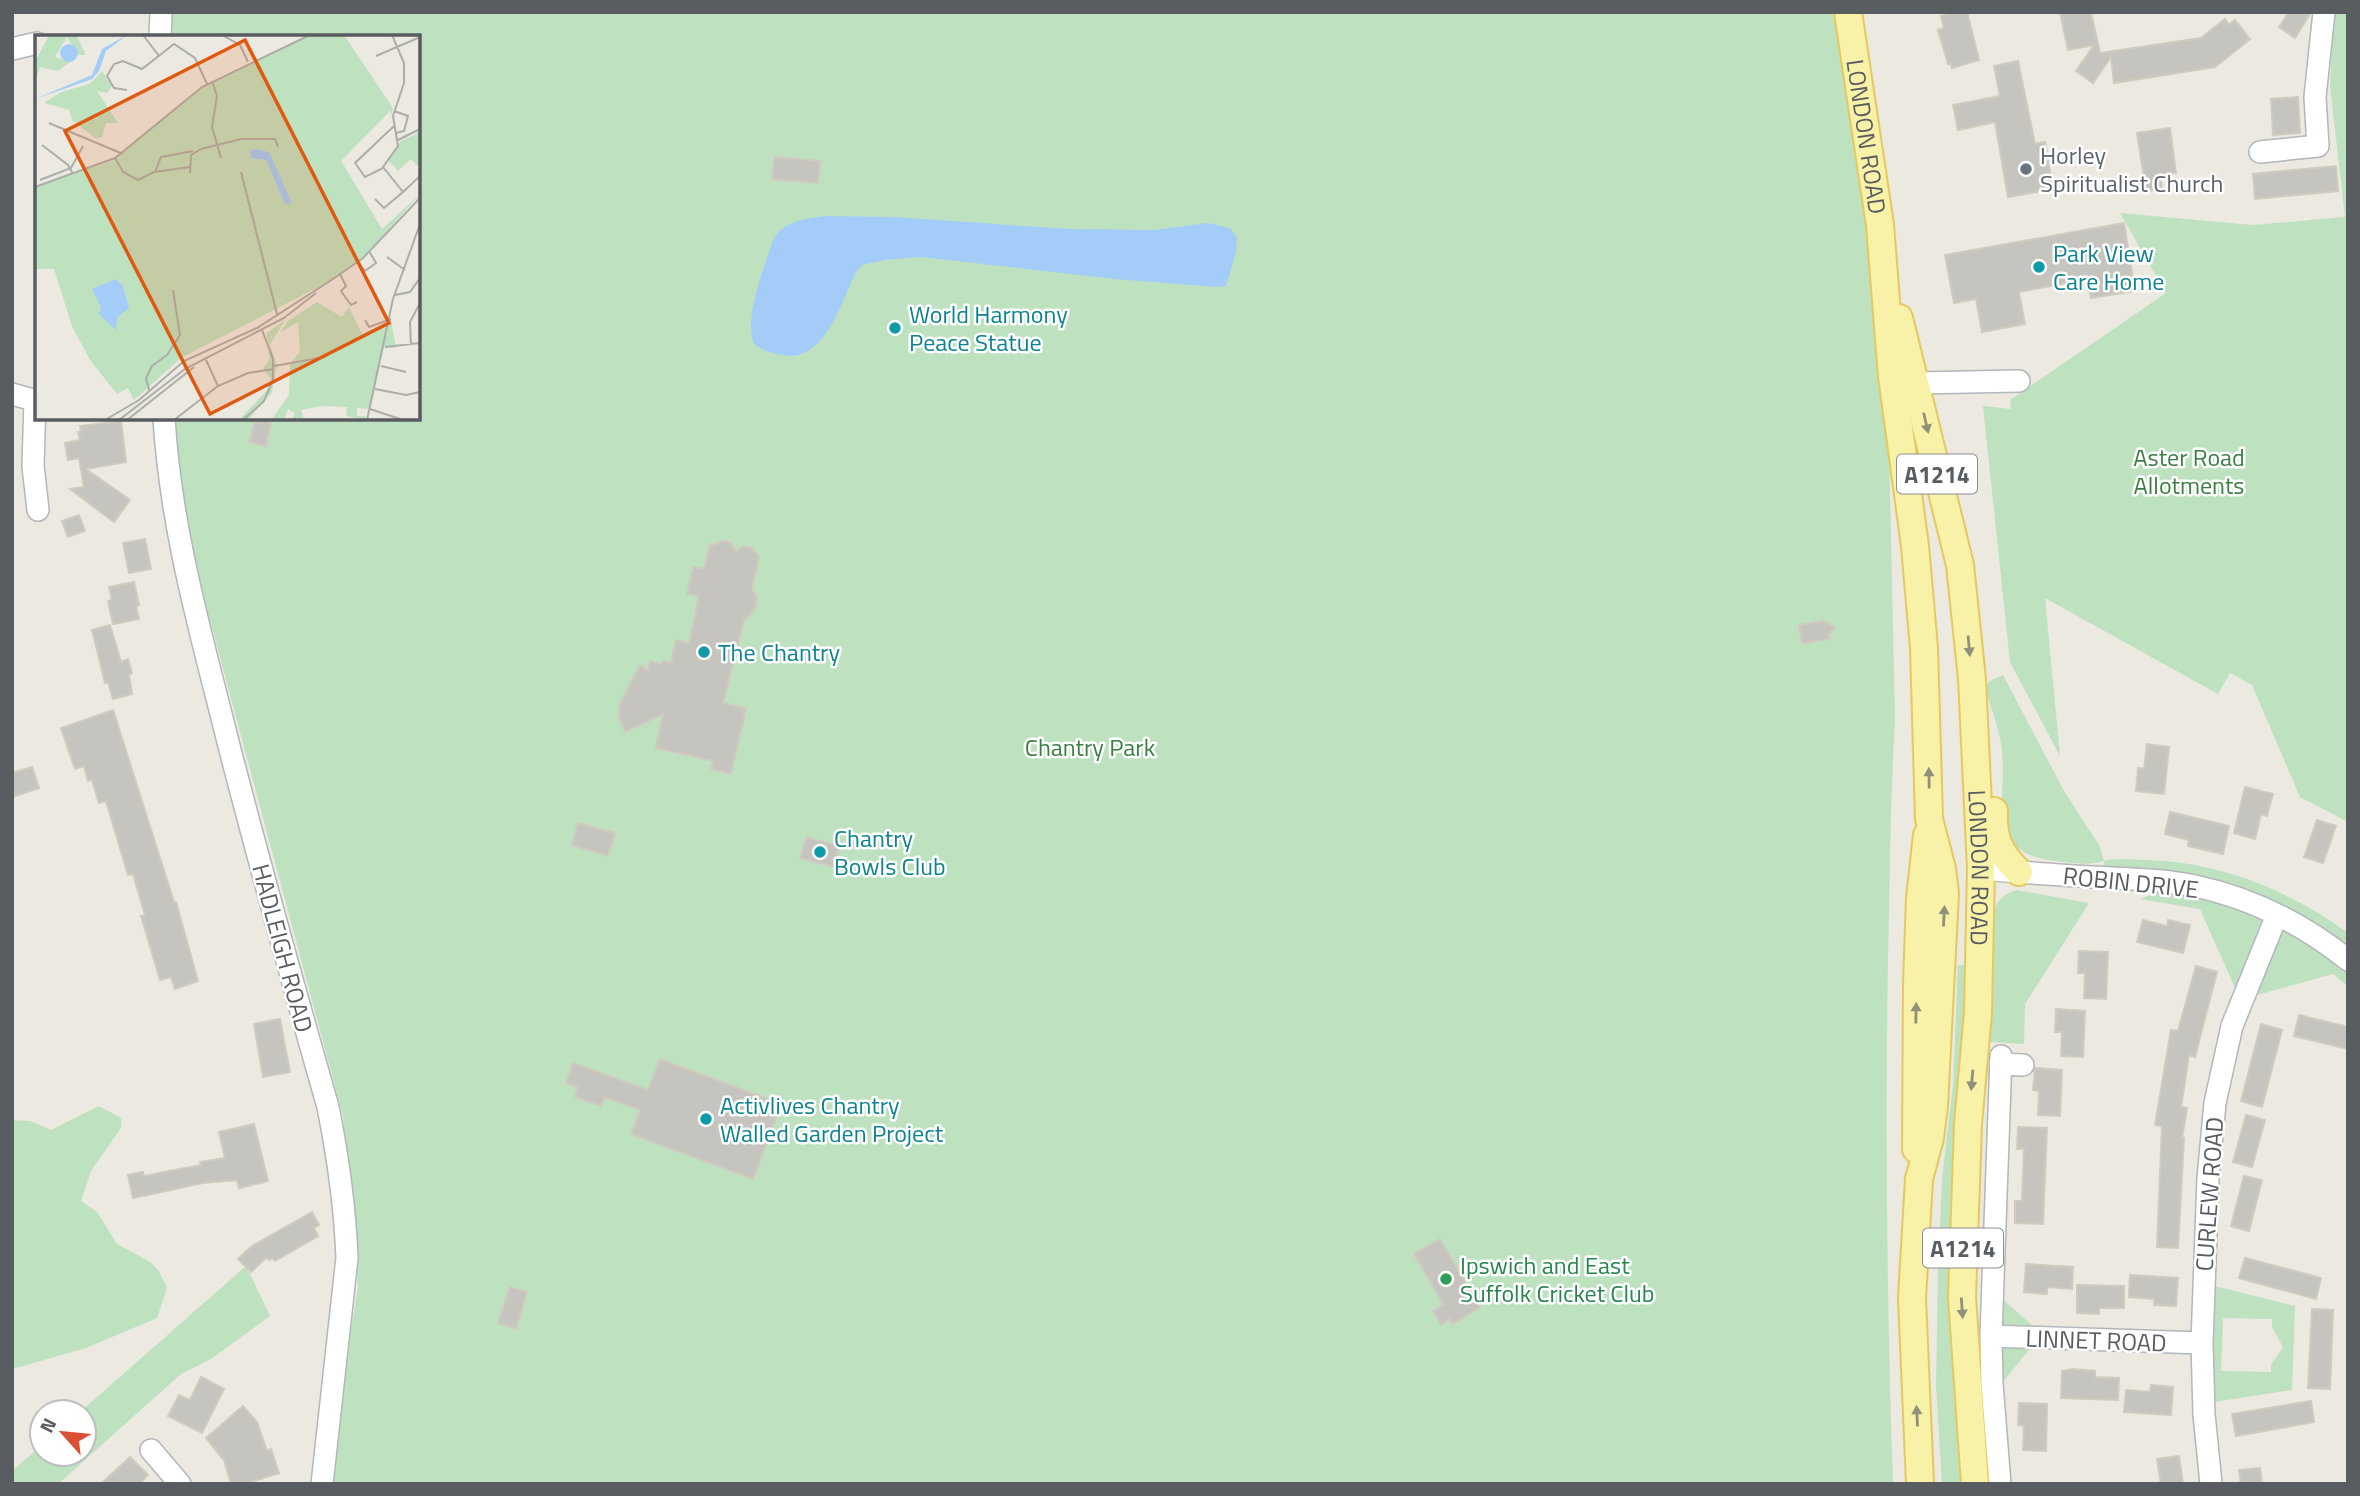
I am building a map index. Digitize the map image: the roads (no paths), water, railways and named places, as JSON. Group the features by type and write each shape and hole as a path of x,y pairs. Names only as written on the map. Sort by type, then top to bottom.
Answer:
{"main road":[{"name":"LONDON ROAD","path":"1848,12 1885,262 1892,376 1924,648 1929,819 1942,869 1945,893 1934,1106 1930,1138 1919,1179 1912,1298 1920,1484"},
{"name":"LONDON ROAD","path":"1885,262 1917,383 1959,565 1973,690 1981,869 1978,1012 1968,1125 1962,1297 1975,1484"},
{"path":"1973,690 1989,737 1994,833 2001,851 2019,872"},
{"path":"1919,1179 1914,1138 1917,996 1920,898 1929,819"},
{"path":"1942,869 1981,869"}],"street":[{"path":"160,35 162,12"},
{"path":"2260,152 2318,146 2315,97 2324,12"},
{"path":"12,49 35,43"},
{"path":"1917,383 2019,381"},
{"path":"12,394 35,401"},
{"path":"35,420 33,466 38,510"},
{"name":"HADLEIGH ROAD","path":"164,420 171,499 203,644 244,806 328,1108 337,1153 346,1224 347,1258 322,1484"},
{"name":"ROBIN DRIVE","path":"1981,869 2181,883 2239,899 2277,915 2310,933 2348,960"},
{"name":"CURLEW ROAD","path":"2211,1484 2204,1414 2202,1343 2208,1178 2215,1103 2232,1026 2277,915"},
{"path":"2000,1484 1991,1336 2001,1060 2022,1065"},
{"name":"LINNET ROAD","path":"1991,1336 2202,1343"},
{"path":"151,1450 180,1484"}],"water":[{"path":"825,216 895,217 1068,229 1154,230 1207,223 1230,228 1237,238 1236,252 1226,286 1216,287 1115,279 921,257 862,265 856,272 830,328 810,350 798,355 783,355 764,350 754,344 751,320 756,292 773,240 789,225"}],"place":[{"name":"Horley Spiritualist Church","path":"2026,169"},
{"name":"Park View Care Home","path":"2039,267"},
{"name":"World Harmony Peace Statue","path":"895,328"},
{"name":"The Chantry","path":"704,652"},
{"name":"Chantry Bowls Club","path":"820,852"},
{"name":"Activlives Chantry Walled Garden Project","path":"706,1119"},
{"name":"Ipswich and East Suffolk Cricket Club","path":"1446,1279"}],"park label":[{"name":"Aster Road Allotments","path":"2189,471"},
{"name":"Chantry Park","path":"1090,747"}]}
